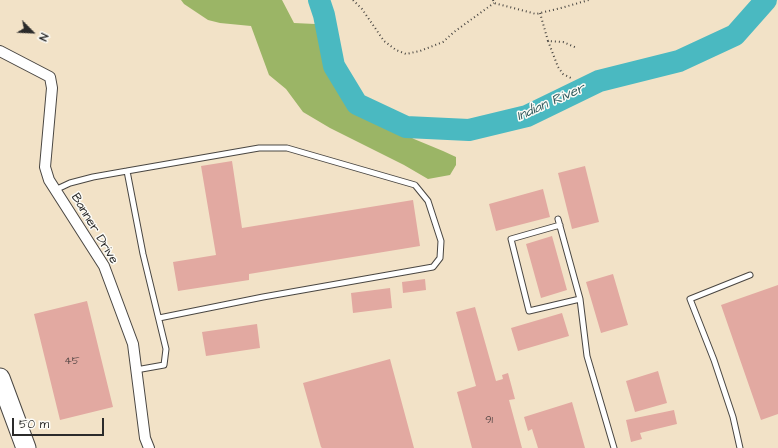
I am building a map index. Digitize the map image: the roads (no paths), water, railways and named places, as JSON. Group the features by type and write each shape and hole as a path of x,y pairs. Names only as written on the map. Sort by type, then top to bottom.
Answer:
{"highway":[{"path":"0,378 26,448"}],"street":[{"name":"Banner Drive","path":"0,51 50,77 52,88 45,167 49,180 104,266 133,344 145,438 149,448"}],"lane":[{"path":"55,190 70,183 93,177 259,148 287,148 415,185 428,201 441,241 440,258 433,267 263,297 159,318"},
{"path":"127,171 166,349 164,365 136,370"},
{"path":"558,219 580,299 587,356 614,448"},
{"path":"560,225 511,239 530,310 580,299"},
{"path":"740,448 733,417 714,360 690,299 750,275"}],"waterway":[{"name":"Indian River","path":"319,0 324,15 334,66 357,104 406,127 469,130 527,116 599,81 679,61 735,35 766,0"}]}
